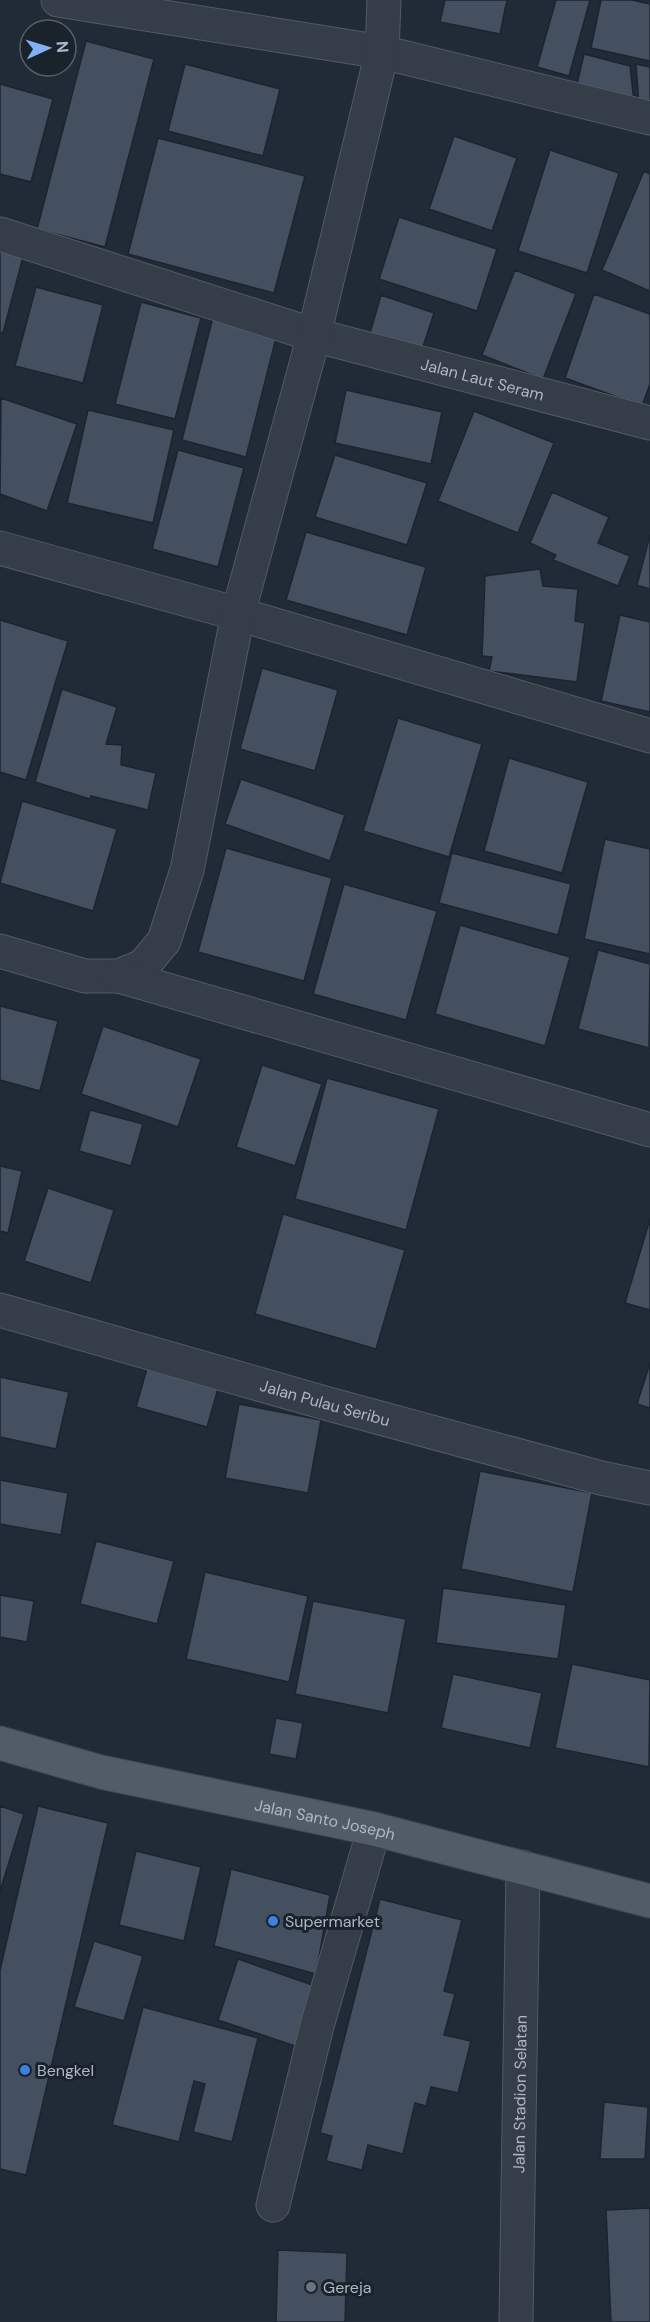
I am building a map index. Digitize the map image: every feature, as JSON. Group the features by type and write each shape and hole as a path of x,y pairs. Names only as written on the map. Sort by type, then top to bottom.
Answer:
{"main road":[{"name":"Jalan Santo Joseph","path":"0,1743 100,1772 374,1828 650,1901"}],"street":[{"path":"58,0 382,52 650,118"},
{"path":"119,976 143,966 164,941 187,870 238,614 314,335 382,52 384,0"},
{"name":"Jalan Laut Seram","path":"0,234 314,335 650,423"},
{"path":"0,548 238,614 650,736"},
{"path":"0,951 85,976 119,976 650,1130"},
{"name":"Jalan Pulau Seribu","path":"0,1310 325,1403 601,1478 650,1488"},
{"path":"273,2205 317,2026 374,1828"},
{"name":"Jalan Stadion Selatan","path":"516,2322 523,1867"}],"building":[{"path":"445,0 507,0 500,34 440,22"},
{"path":"556,0 590,0 569,76 537,67"},
{"path":"601,0 632,0 650,4 650,61 591,48"},
{"path":"86,41 154,59 105,247 37,229"},
{"path":"584,54 630,66 634,102 577,84"},
{"path":"185,64 280,89 263,156 168,131"},
{"path":"636,64 650,67 650,109 639,106"},
{"path":"0,84 53,99 31,182 0,174"},
{"path":"454,136 517,158 492,231 429,209"},
{"path":"158,138 305,176 274,293 128,254"},
{"path":"550,150 619,173 587,273 518,251"},
{"path":"644,171 650,174 650,291 602,270"},
{"path":"399,217 497,249 477,311 379,279"},
{"path":"0,247 24,253 3,333 0,332"},
{"path":"515,270 576,294 543,379 482,355"},
{"path":"36,287 103,305 83,383 15,366"},
{"path":"594,294 650,314 650,384 642,406 565,378"},
{"path":"381,295 434,313 420,356 368,340"},
{"path":"141,302 201,318 175,419 115,404"},
{"path":"213,317 277,334 246,457 182,440"},
{"path":"346,390 442,412 431,464 335,443"},
{"path":"1,398 77,424 47,511 0,494"},
{"path":"88,410 174,430 153,523 67,503"},
{"path":"474,411 554,443 518,533 438,501"},
{"path":"178,450 244,468 218,567 152,549"},
{"path":"335,455 427,483 407,545 315,517"},
{"path":"552,492 609,517 598,543 630,556 618,586 553,560 556,555 530,543"},
{"path":"306,532 426,567 407,635 286,600"},
{"path":"650,535 650,589 637,585"},
{"path":"540,569 543,586 578,589 575,621 585,623 577,682 489,671 492,657 482,656 485,576"},
{"path":"620,615 650,622 650,712 601,701"},
{"path":"0,620 68,641 26,780 0,772"},
{"path":"262,668 338,690 315,771 240,749"},
{"path":"62,689 117,707 106,744 122,745 121,765 156,773 148,810 91,796 90,799 35,782"},
{"path":"398,718 482,744 449,857 363,831"},
{"path":"509,758 588,782 562,873 484,851"},
{"path":"241,779 345,815 330,861 225,824"},
{"path":"22,801 117,829 93,911 0,883"},
{"path":"605,839 650,849 650,954 584,939"},
{"path":"226,848 332,878 304,981 198,952"},
{"path":"452,853 571,884 558,935 439,903"},
{"path":"344,884 437,911 406,1020 313,994"},
{"path":"460,925 570,957 545,1046 435,1014"},
{"path":"598,950 650,964 649,1048 578,1029"},
{"path":"0,1006 58,1021 40,1091 0,1080"},
{"path":"103,1026 201,1059 178,1127 81,1094"},
{"path":"262,1065 322,1084 295,1166 236,1147"},
{"path":"327,1078 439,1109 406,1230 295,1199"},
{"path":"90,1110 143,1124 131,1166 79,1151"},
{"path":"0,1166 22,1171 8,1233 0,1231"},
{"path":"48,1188 114,1210 91,1283 24,1261"},
{"path":"283,1214 405,1250 376,1349 255,1314"},
{"path":"650,1219 650,1310 625,1303"},
{"path":"650,1363 650,1408 637,1404"},
{"path":"148,1365 219,1385 207,1427 136,1407"},
{"path":"0,1377 69,1392 56,1449 0,1437"},
{"path":"239,1404 321,1420 308,1493 225,1478"},
{"path":"480,1471 592,1493 573,1592 461,1569"},
{"path":"0,1480 68,1493 61,1535 0,1524"},
{"path":"96,1541 174,1561 157,1624 80,1604"},
{"path":"205,1572 308,1596 289,1682 186,1659"},
{"path":"443,1588 566,1605 558,1659 436,1643"},
{"path":"0,1595 34,1601 27,1642 0,1637"},
{"path":"313,1601 406,1619 388,1713 295,1694"},
{"path":"572,1664 650,1680 649,1767 555,1748"},
{"path":"453,1674 542,1693 530,1748 441,1728"},
{"path":"276,1718 303,1723 296,1759 269,1754"},
{"path":"0,1806 24,1814 0,1891"},
{"name":"Bengkel","path":"38,1806 108,1823 26,2175 0,2169 0,1970"},
{"path":"136,1851 201,1867 184,1941 119,1925"},
{"name":"Supermarket","path":"231,1869 330,1895 316,1974 214,1946"},
{"path":"380,1899 462,1920 444,1991 455,1994 444,2035 471,2041 458,2093 431,2087 426,2106 415,2103 403,2154 368,2145 362,2170 326,2161 332,2136 320,2133"},
{"path":"94,1941 143,1956 124,2021 74,2007"},
{"path":"238,1959 318,1987 298,2047 218,2020"},
{"path":"143,2007 258,2038 232,2142 193,2132 205,2084 194,2081 179,2142 112,2125"},
{"path":"604,2102 648,2107 645,2159 600,2159"},
{"path":"650,2208 650,2322 611,2322 606,2210"},
{"name":"Gereja","path":"278,2250 347,2253 345,2322 276,2322"}],"place":[{"name":"Supermarket","path":"273,1921"},
{"name":"Bengkel","path":"25,2070"},
{"name":"Gereja","path":"311,2287"}]}
